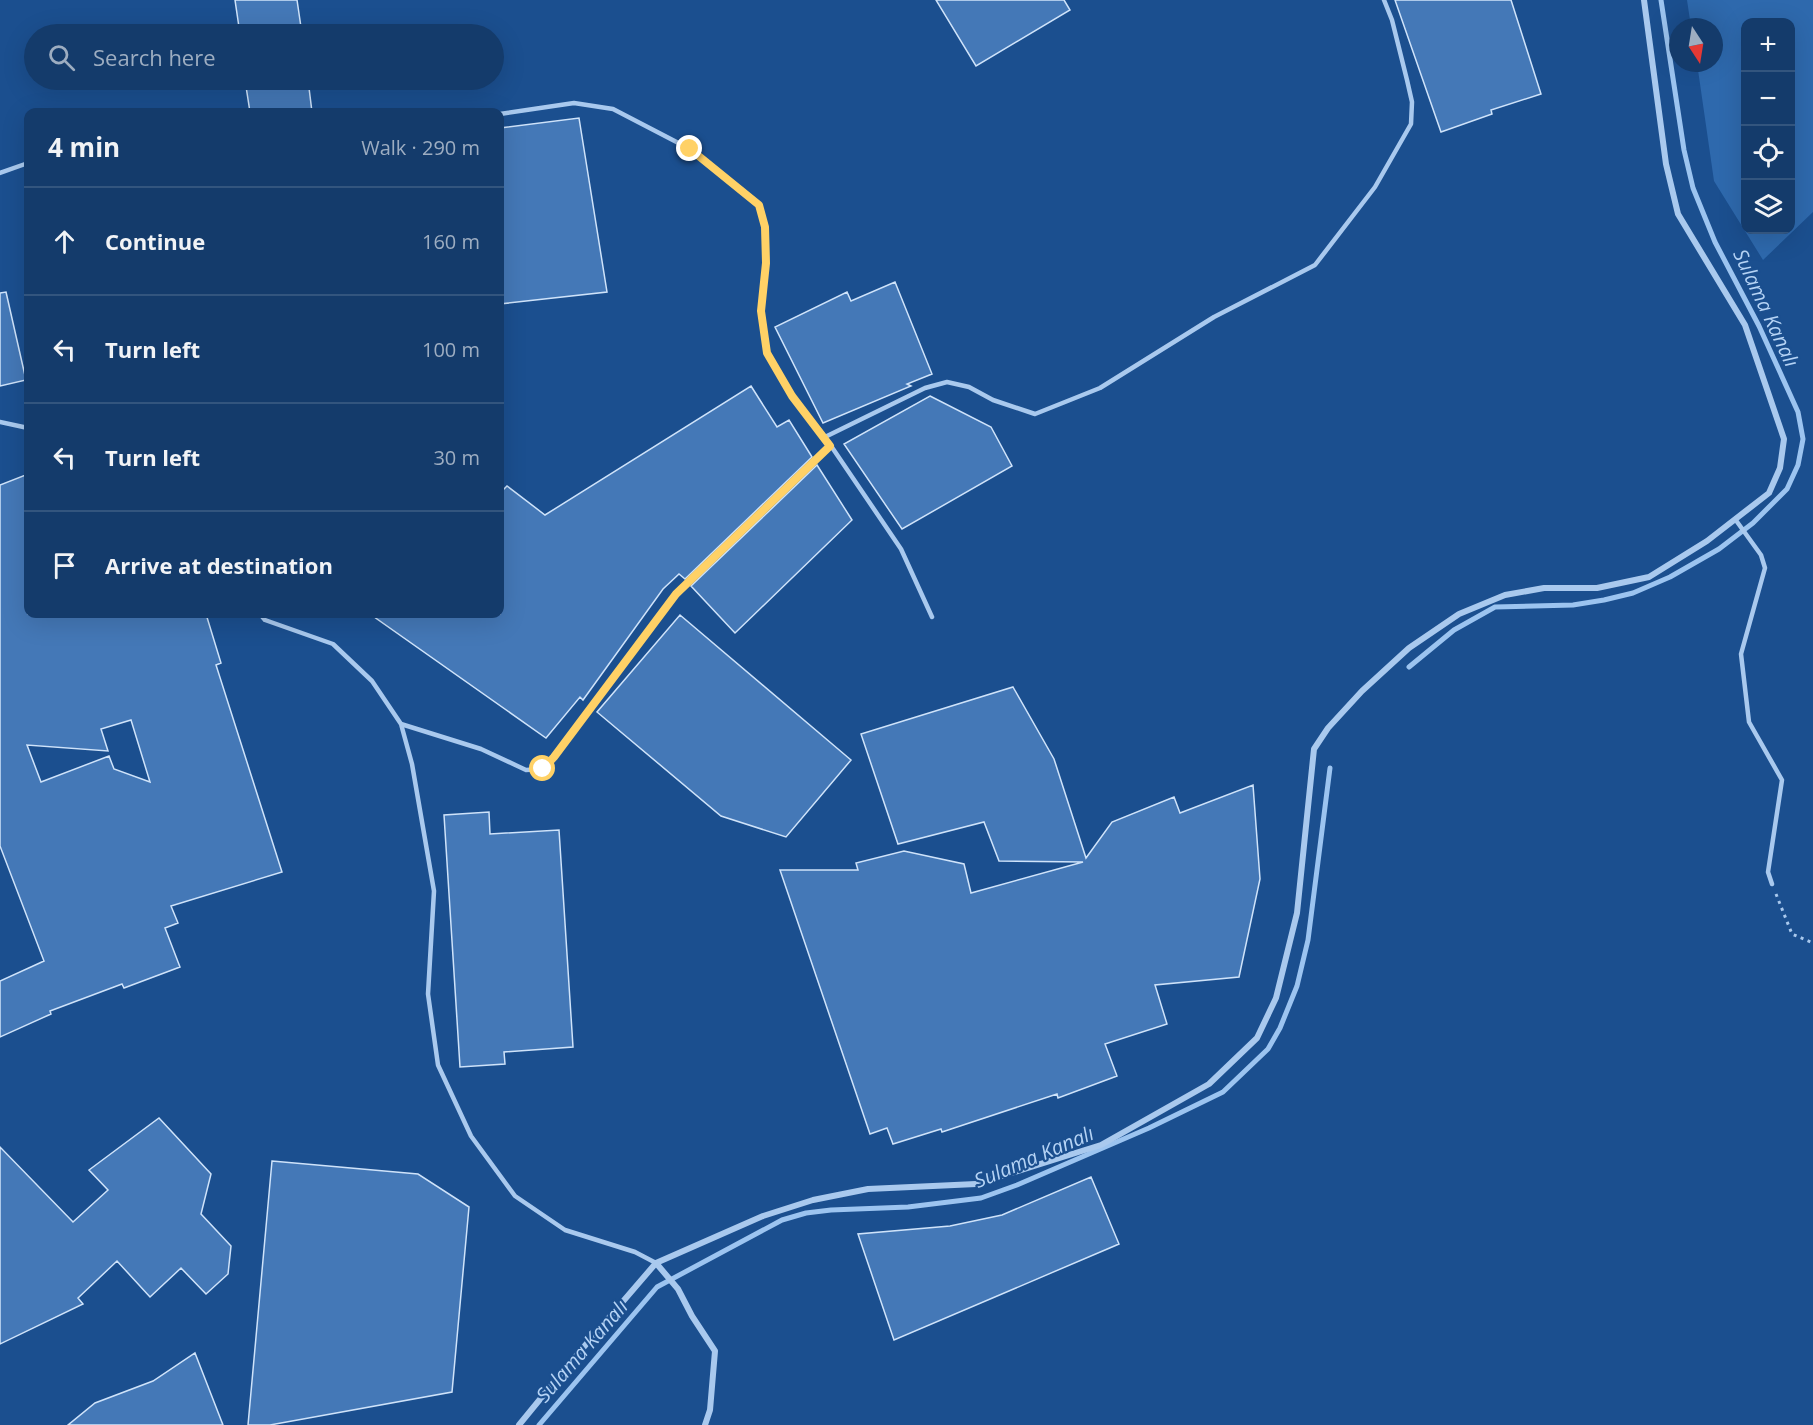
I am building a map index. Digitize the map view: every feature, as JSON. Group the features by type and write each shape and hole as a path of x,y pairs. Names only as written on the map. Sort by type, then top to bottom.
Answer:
{"street":[{"path":"519,1425 656,1263 764,1216 813,1200 868,1189 976,1184 1101,1145 1209,1084 1257,1038 1276,998 1297,913 1314,748 1362,691 1409,648 1460,614 1505,595 1544,588 1597,588 1649,577 1707,541 1769,493 1780,468 1784,439 1745,325 1678,214 1666,164 1644,0"},
{"path":"656,1263 678,1289 692,1316 715,1351 710,1410 705,1425"}],"lane":[{"path":"825,437 925,388 947,382 969,387 993,400 1035,414 1100,388 1214,317 1315,265 1375,187 1411,124 1412,102 1392,20 1384,0"},
{"path":"504,113 574,103 613,109 690,149 759,205 765,227 766,263 761,311 767,353 792,396 825,437 901,549 932,617"},
{"path":"0,173 24,164"},
{"path":"0,422 24,427"},
{"path":"401,724 481,749 526,770 543,769 676,594 830,446"},
{"path":"1735,519 1761,555 1765,568 1741,654 1749,722 1782,780 1768,872 1772,884"},
{"path":"263,618 333,644 372,681 401,724 412,764 434,891 428,994 438,1065 471,1136 515,1196 565,1230 635,1252 656,1263"}],"path":[{"path":"1772,884 1792,934 1813,943"}],"shaded area":[{"path":"1687,0 1813,0 1813,212 1795,229 1795,18 1741,18 1741,225 1714,181 1698,72 1723,72 1723,18 1690,18"},
{"path":"1747,234 1790,234 1763,260"}],"building":[{"path":"235,0 297,0 301,24 239,24"},
{"path":"936,0 1064,0 1070,10 976,66"},
{"path":"1395,0 1511,0 1541,94 1491,110 1492,114 1441,132"},
{"path":"247,90 309,90 312,108 249,108"},
{"path":"579,118 607,292 504,304 504,127"},
{"path":"895,282 932,374 907,384 911,386 823,423 775,327 847,292 851,301"},
{"path":"6,292 24,371 24,380 0,386 0,293"},
{"path":"751,386 777,427 789,420 812,457 685,579 679,574 663,589 583,700 580,697 546,738 376,618 504,618 504,489 507,486 545,515"},
{"path":"930,396 991,427 1012,466 902,529 844,444"},
{"path":"817,465 852,520 735,633 691,586"},
{"path":"24,476 24,618 207,618 221,663 216,665 282,872 171,906 178,923 165,928 180,967 124,988 122,984 50,1011 51,1014 0,1037 0,981 44,961 0,846 0,485","holes":["131,720 150,782 114,769 109,756 41,782 27,745 108,751 101,729"]},
{"path":"680,615 851,760 786,837 721,816 597,712"},
{"path":"1013,687 1054,759 1086,858 1112,822 1174,797 1180,813 1253,785 1260,879 1239,977 1155,985 1167,1024 1105,1044 1117,1076 1058,1098 1057,1094 942,1132 941,1129 893,1144 887,1128 870,1134 780,870 858,870 856,863 904,851 964,864 971,893 1083,862 999,861 984,822 898,844 861,734"},
{"path":"489,812 490,834 559,830 573,1047 504,1052 505,1064 460,1067 444,815"},
{"path":"159,1118 211,1174 201,1214 231,1246 228,1274 206,1294 181,1268 150,1297 117,1261 78,1298 83,1304 0,1344 0,1147 73,1222 108,1190 89,1170"},
{"path":"272,1161 418,1174 469,1207 452,1392 270,1425 248,1425"},
{"path":"1091,1177 1119,1244 894,1340 858,1234 950,1226 1002,1215"},
{"path":"195,1353 223,1425 68,1425 95,1403 153,1381"}],"waterway":[{"name":"Sulama Kanalı","path":"1409,667 1454,630 1495,607 1573,605 1604,600 1633,593 1670,577 1719,549 1753,523 1787,489 1798,465 1803,439 1798,412 1759,326 1715,242 1693,188 1684,150 1661,0"},
{"name":"Sulama Kanalı","path":"539,1425 657,1287 782,1220 806,1213 831,1210 908,1207 981,1198 1017,1185 1149,1128 1223,1092 1268,1049 1280,1028 1297,986 1308,940 1330,768"}],"route":[{"path":"543,769 676,594 830,446 792,396 767,353 761,311 766,263 765,227 759,205 690,149"}]}
